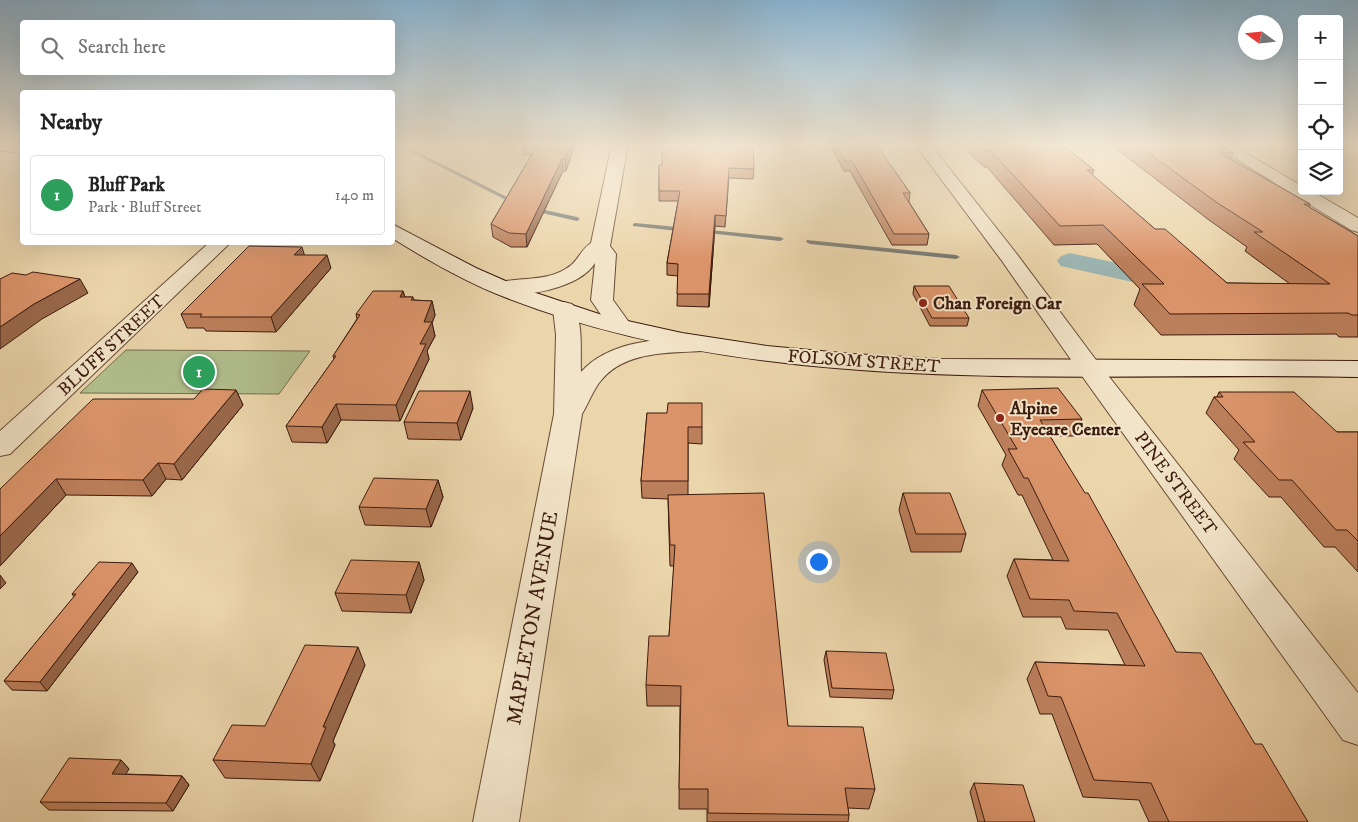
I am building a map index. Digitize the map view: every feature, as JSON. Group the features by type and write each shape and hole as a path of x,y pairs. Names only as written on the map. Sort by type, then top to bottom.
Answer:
{"street":[{"path":"503,288 536,284 574,274 586,264 589,253 600,246 612,182"},
{"name":"PINE STREET","path":"952,182 1358,726"},
{"path":"1283,182 1358,226"},
{"name":"FOLSOM STREET","path":"395,232 436,257 503,288 619,325 703,344 783,355 881,364 1090,369 1199,367 1358,369"},
{"name":"BLUFF STREET","path":"0,447 219,245"},
{"path":"600,246 606,254 602,300 619,325"},
{"name":"MAPLETON AVENUE","path":"496,822 568,414 568,335 564,309"},
{"name":"MAPLETON AVENUE","path":"568,414 590,376 600,366 616,357 662,347 703,344"}],"green space":[{"path":"126,350 310,351 279,394 80,393"}],"building":[{"path":"515,182 551,182 526,234 509,233 491,224"},
{"path":"659,182 728,182 726,216 715,215 709,294 677,294 678,264 667,263 680,191 659,191"},
{"path":"864,182 903,182 910,193 903,193 929,234 894,234"},
{"path":"1020,182 1101,182 1155,229 1165,229 1227,283 1330,284 1254,232 1263,232 1189,182 1272,182 1310,204 1304,204 1358,236 1358,315 1348,313 1170,314 1142,284 1164,284 1103,225 1060,226"},
{"path":"249,246 302,247 294,255 327,255 271,317 200,317 202,314 181,314"},
{"path":"33,272 80,279 34,304 0,327 0,279 12,273 26,275"},
{"path":"914,286 949,286 969,318 932,318"},
{"path":"373,291 403,291 400,297 413,297 411,300 432,301 424,322 432,322 420,344 426,344 396,405 336,404 322,427 286,426 336,356 333,356 360,315 356,314"},
{"path":"1058,388 1082,419 1040,420 1085,493 1088,493 1176,652 1201,653 1255,744 1262,744 1308,822 1169,822 1151,783 1094,780 1061,697 1048,696 1035,662 1145,666 1117,613 1074,611 1069,600 1030,599 1014,559 1069,561 1028,478 1024,478 1008,449 1017,449 982,390"},
{"path":"203,389 236,390 174,464 158,463 143,480 56,479 0,536 0,489 93,399 194,399"},
{"path":"419,391 470,391 457,423 404,422"},
{"path":"1219,392 1294,392 1337,432 1358,432 1358,541 1347,530 1336,530 1292,480 1279,480 1243,442 1255,442 1214,397 1223,397"},
{"path":"668,403 702,403 702,427 688,427 688,481 641,481 647,413 667,413"},
{"path":"374,478 438,480 426,509 359,507"},
{"path":"764,493 788,726 863,727 875,789 845,788 849,815 708,813 708,789 679,789 681,686 646,685 649,636 669,636 675,545 670,545 668,495"},
{"path":"903,493 950,493 966,534 916,534"},
{"path":"351,560 419,562 406,595 335,593"},
{"path":"99,562 132,563 40,682 4,681 76,594 72,594"},
{"path":"305,645 358,647 323,727 326,727 311,764 213,760 232,725 265,726"},
{"path":"826,651 886,653 894,690 832,688"},
{"path":"69,758 121,760 112,774 182,776 166,803 40,802"},
{"path":"974,783 1023,785 1035,822 985,822"}],"waterway":[{"path":"475,182 518,204"},
{"path":"531,209 577,219"},
{"path":"635,225 687,230"},
{"path":"701,231 780,239"},
{"path":"810,242 956,257"},
{"path":"1070,261 1168,282"}],"place":[{"name":"Chan Foreign Car","path":"923,303"},
{"name":"Bluff Park","path":"199,372"},
{"name":"Alpine Eyecare Center","path":"1000,418"}]}
